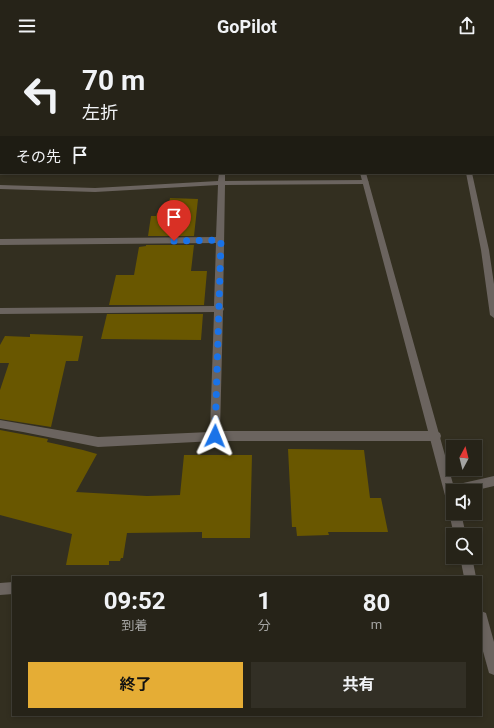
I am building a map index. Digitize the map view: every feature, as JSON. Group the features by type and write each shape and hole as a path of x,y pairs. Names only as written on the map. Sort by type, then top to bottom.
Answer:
{"street":[{"path":"215,436 220,309 222,174"},
{"path":"470,174 486,250 494,316"},
{"path":"0,186 95,190 364,178 448,484"},
{"path":"0,242 221,240"},
{"path":"0,311 220,309"},
{"path":"0,424 23,427 98,442 215,436 436,436"},
{"path":"479,484 494,481"},
{"path":"467,564 470,576"},
{"path":"0,589 12,588"},
{"path":"482,622 494,668"}],"building":[{"path":"170,198 198,199 194,236 148,236 151,216 156,216 157,213 167,213"},
{"path":"146,245 194,245 191,271 207,271 204,305 109,305 116,275 134,275 139,247"},
{"path":"107,314 203,314 201,340 101,339"},
{"path":"30,334 83,336 78,361 66,361 51,427 0,419 0,390 9,363 0,363 0,345 5,336 30,337"},
{"path":"0,430 48,439 47,442 97,454 76,492 147,496 180,495 184,455 252,455 250,538 202,538 202,532 127,533 123,558 121,558 120,561 109,561 109,565 66,565 72,534 0,515"},
{"path":"288,449 364,450 370,498 381,498 388,532 328,532 329,535 297,536 296,527 292,527"}],"route":[{"path":"174,241 221,240 215,436"}]}
